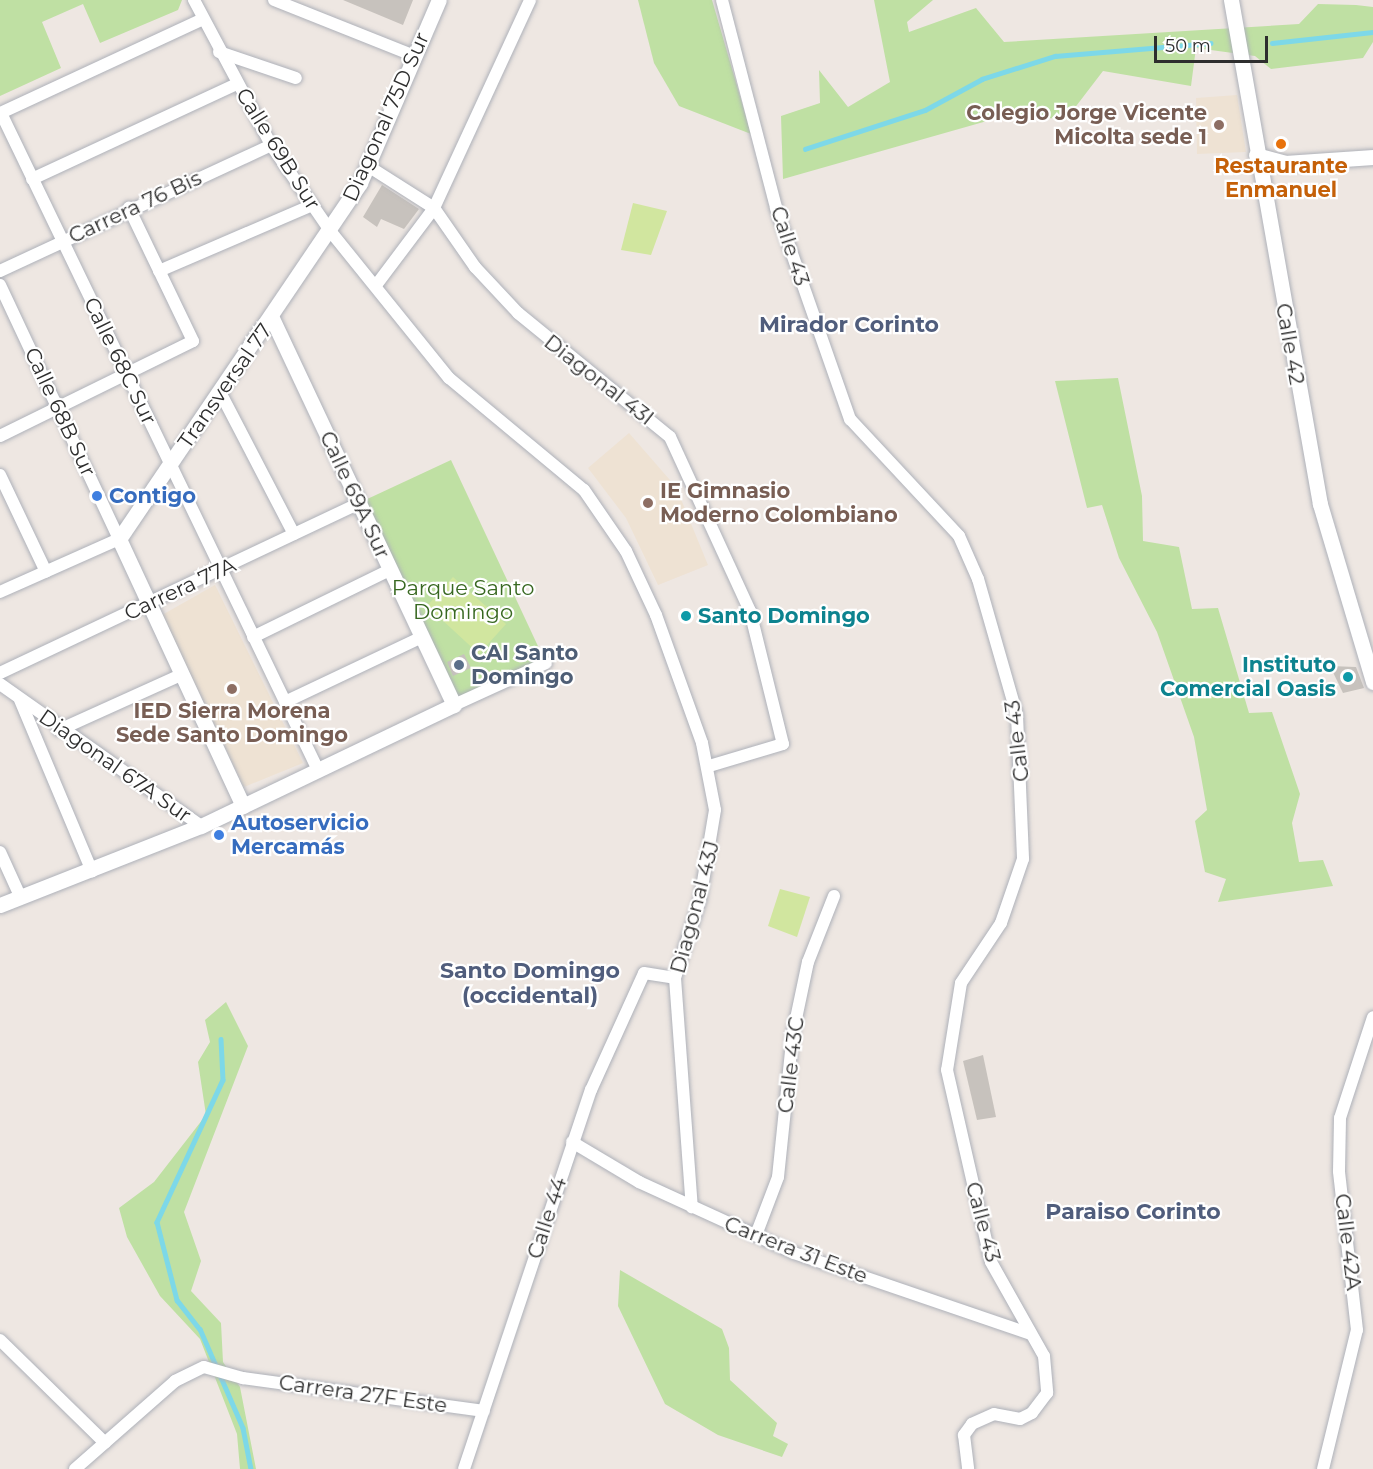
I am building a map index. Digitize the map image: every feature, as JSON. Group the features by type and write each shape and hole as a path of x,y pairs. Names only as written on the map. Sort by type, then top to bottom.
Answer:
{"street":[{"path":"274,0 415,56"},
{"name":"Diagonal 75D Sur","path":"331,232 368,166 439,0"},
{"path":"377,284 434,208 530,0"},
{"name":"Calle 43","path":"722,0 776,208 850,419 959,536 978,579 1017,715 1023,859 1001,923 961,983 947,1070 991,1262 1044,1356 1043,1401 1020,1419 994,1414 972,1424 964,1435 964,1456 968,1469"},
{"name":"Calle 42","path":"1231,0 1256,155 1320,504 1373,682"},
{"name":"Calle 69B Sur","path":"193,2 201,21 271,145 331,232 377,284 465,393 584,490 626,551 656,615"},
{"path":"1,114 201,21"},
{"path":"219,52 296,78"},
{"path":"32,179 237,84"},
{"name":"Calle 68C Sur","path":"1,114 318,770"},
{"name":"Carrera 76 Bis","path":"0,271 129,208 271,145"},
{"path":"1256,155 1285,163 1373,157"},
{"path":"368,166 434,208"},
{"path":"159,271 312,206"},
{"path":"0,436 193,341 129,208"},
{"name":"Diagonal 43I","path":"434,208 475,267 518,313 670,437 750,611 783,744 709,766"},
{"name":"Transversal 77","path":"119,539 331,232"},
{"name":"Calle 68B Sur","path":"0,285 119,539"},
{"name":"Calle 69A Sur","path":"272,318 453,705"},
{"path":"220,392 294,534"},
{"path":"0,475 46,572"},
{"name":"Carrera 77A","path":"0,673 359,503"},
{"path":"0,592 119,539 243,806"},
{"path":"253,637 390,570"},
{"name":"Diagonal 43J","path":"656,615 709,766 715,831 675,978 692,1207"},
{"path":"285,702 422,637"},
{"path":"0,905 92,871 201,825 546,663"},
{"path":"59,730 183,674"},
{"name":"Diagonal 67A Sur","path":"2,688 20,699 59,730 201,825"},
{"path":"20,699 92,871"},
{"path":"0,852 21,898"},
{"name":"Calle 43C","path":"756,1235 778,1177 793,1033 808,962 834,896"},
{"name":"Calle 44","path":"464,1469 572,1142 644,973 675,978"},
{"name":"Calle 42A","path":"1323,1469 1357,1330 1339,1171 1340,1118 1373,1017"},
{"name":"Carrera 31 Este","path":"572,1142 692,1207 756,1235 1031,1334"},
{"path":"0,1340 105,1443 75,1469"},
{"name":"Carrera 27F Este","path":"105,1443 175,1381 204,1367 243,1378 484,1411"}],"shaded area":[{"name":"Colegio Jorge Vicente Micolta sede 1","path":"1237,95 1246,152 1197,154 1196,98"},
{"name":"IE Gimnasio Moderno Colombiano","path":"629,433 676,487 708,565 658,585 626,518 588,468"},
{"name":"IED Sierra Morena Sede Santo Domingo","path":"215,585 303,763 244,787 162,615"}],"green space":[{"path":"0,0 182,0 178,10 100,43 83,4 42,22 61,68 0,96"},
{"path":"638,0 712,0 751,134 679,106 654,63"},
{"path":"874,0 933,0 907,22 909,32 976,8 1004,42 1299,24 1318,4 1356,5 1373,7 1373,42 1363,58 1271,69 1255,56 1196,48 1191,86 1103,71 1067,118 994,119 783,179 781,116 820,103 819,70 848,107 890,82"},
{"path":"633,203 667,211 651,255 621,250"},
{"path":"1118,378 1142,496 1143,541 1179,547 1192,609 1218,608 1249,713 1272,712 1300,794 1292,823 1299,862 1323,860 1333,886 1218,902 1226,879 1205,872 1195,821 1207,810 1194,737 1157,632 1119,558 1102,505 1087,508 1055,381"},
{"name":"Parque Santo Domingo","path":"451,460 544,659 457,701 363,501"},
{"path":"453,577 506,624 479,654 427,606"},
{"path":"780,889 810,897 797,937 768,926"},
{"path":"226,1002 248,1046 184,1212 201,1261 191,1291 221,1323 223,1362 240,1387 256,1469 240,1469 237,1434 200,1339 160,1296 127,1237 119,1208 154,1182 206,1115 198,1062 210,1042 205,1020"},
{"path":"620,1270 722,1329 729,1348 730,1380 777,1423 773,1436 788,1444 782,1457 718,1435 665,1404 618,1306"}],"building":[{"path":"343,0 413,0 403,25"},
{"path":"382,185 419,209 404,229 381,219 377,227 363,217"},
{"name":"CAI Santo Domingo","path":"464,654 471,668 453,676 447,662"},
{"name":"Instituto Comercial Oasis","path":"1330,666 1356,667 1364,688 1343,693"},
{"path":"983,1055 996,1117 977,1120 963,1061"}],"waterway":[{"path":"1272,43 1373,32"},
{"path":"805,149 925,110 982,79 1055,56 1210,43"},
{"path":"221,1039 223,1080 157,1222 177,1300 200,1329 243,1428 251,1469"}],"place":[{"name":"Colegio Jorge Vicente Micolta sede 1","path":"1219,125"},
{"name":"Restaurante Enmanuel","path":"1281,144"},
{"name":"Contigo","path":"97,496"},
{"name":"IE Gimnasio Moderno Colombiano","path":"648,503"},
{"name":"Santo Domingo","path":"686,616"},
{"name":"CAI Santo Domingo","path":"459,665"},
{"name":"Instituto Comercial Oasis","path":"1348,677"},
{"name":"IED Sierra Morena Sede Santo Domingo","path":"232,689"},
{"name":"Autoservicio Mercamás","path":"219,835"}],"district":[{"name":"Mirador Corinto","path":"849,325"},
{"name":"Santo Domingo (occidental)","path":"530,982"},
{"name":"Paraiso Corinto","path":"1133,1212"}]}
